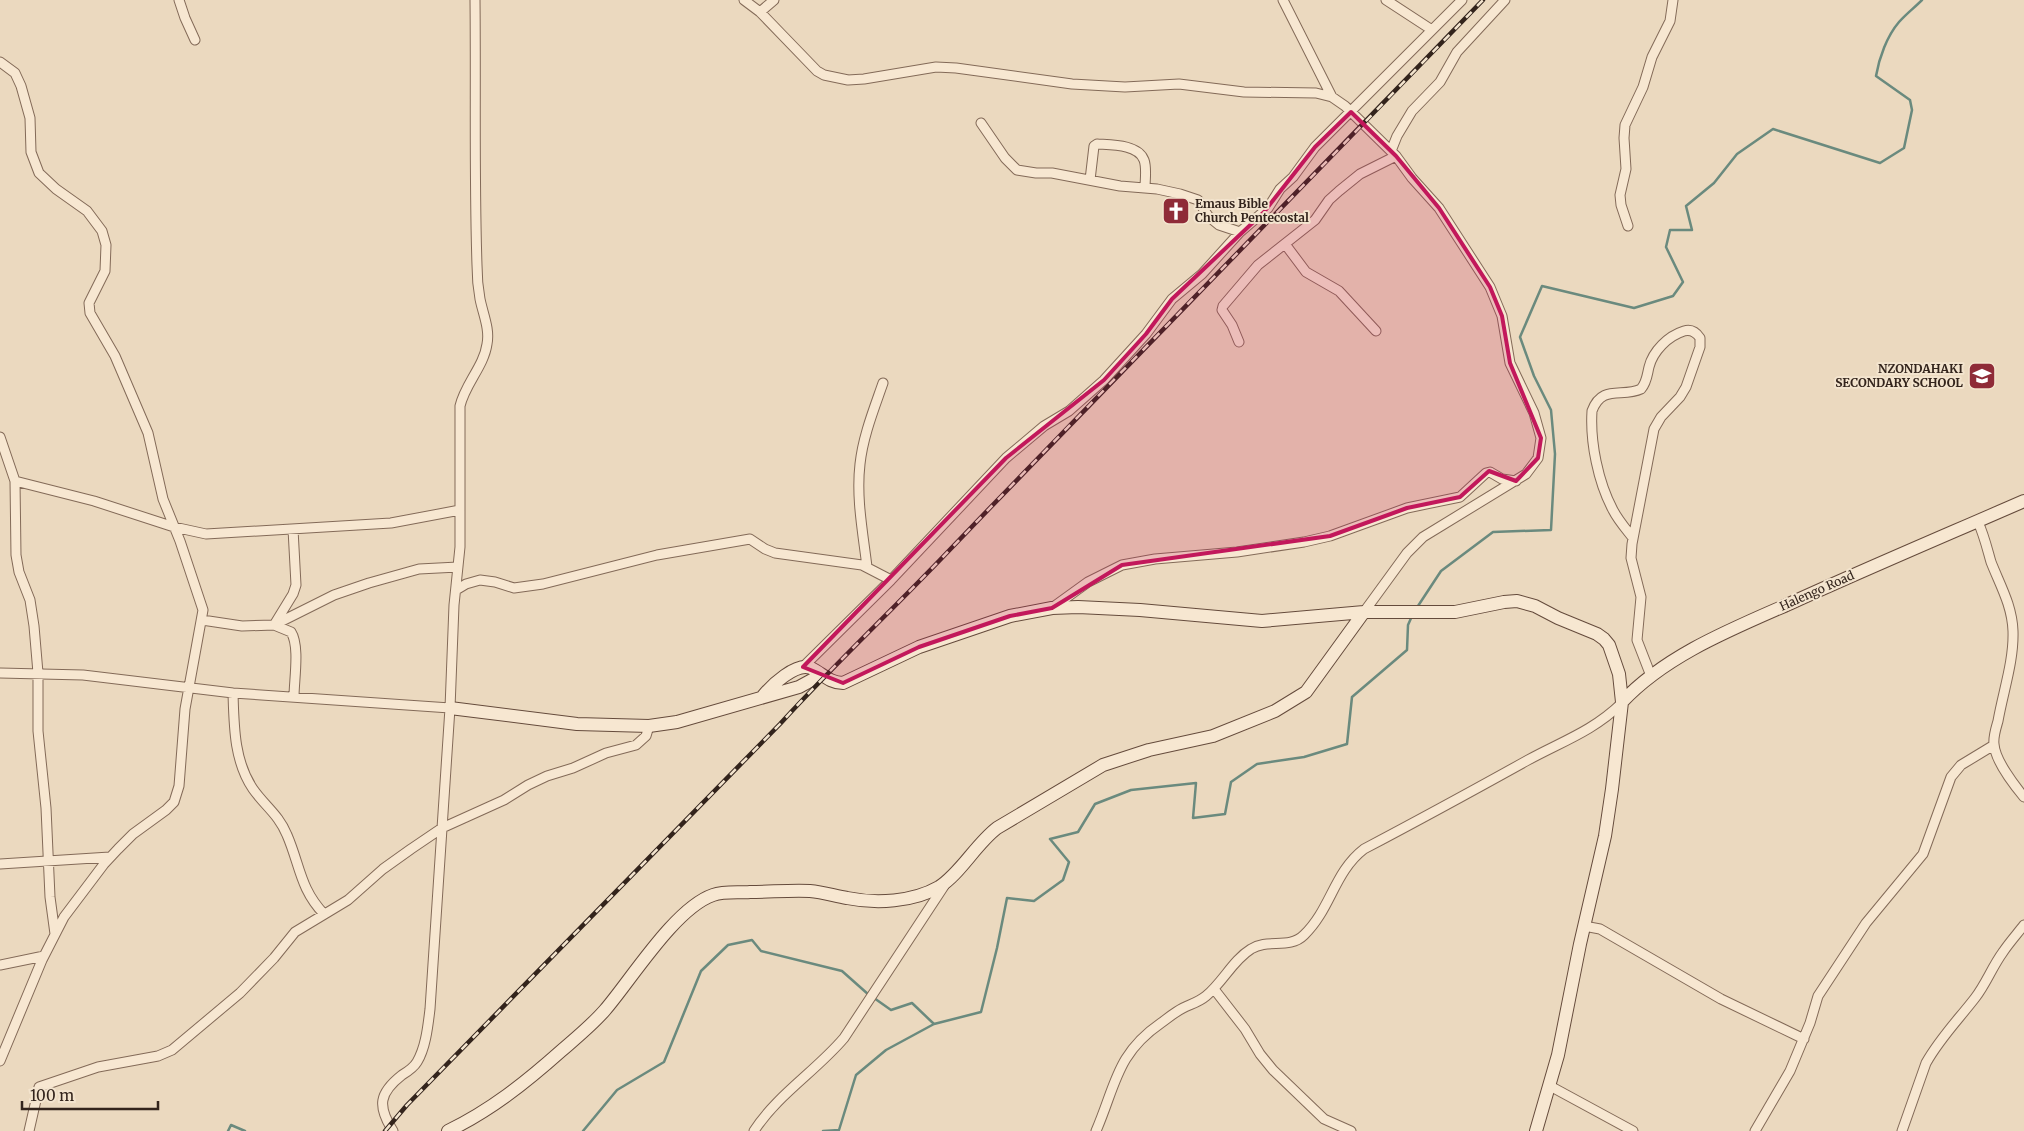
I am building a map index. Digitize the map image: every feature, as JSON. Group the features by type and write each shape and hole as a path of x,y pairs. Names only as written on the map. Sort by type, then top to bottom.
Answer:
{"street":[{"path":"180,0 185,18 195,40"},
{"path":"393,1131 384,1118 382,1100 387,1088 417,1062 427,1029 431,999 458,567 460,406 465,389 485,353 488,342 488,332 480,297 477,264 475,0"},
{"path":"744,0 760,12 807,62 824,75 836,78 864,79 936,67 1072,84 1125,87 1179,84 1244,92 1316,93 1332,98 1351,112 1394,154 1447,219 1484,276 1500,307 1510,363 1534,412 1541,438 1540,449 1532,467 1526,474 1423,537 1407,553 1370,612 1306,692 1294,701 1274,712 1213,736 1128,756 1087,773 985,837 946,882 844,1038 828,1057 773,1106 754,1131"},
{"path":"760,12 774,0"},
{"path":"1283,0 1332,98"},
{"path":"1386,0 1432,30"},
{"path":"763,696 782,678 803,667 892,580 1006,458 1044,426 1069,411 1104,380 1146,334 1172,299 1202,274 1240,232 1264,212 1315,147 1462,0"},
{"path":"1394,154 1397,136 1412,111 1440,82 1456,52 1505,0"},
{"path":"1628,226 1621,205 1620,195 1626,169 1625,125 1642,88 1652,57 1670,21 1673,0"},
{"path":"0,62 15,73 21,86 30,118 32,159 39,173 56,189 87,212 102,231 106,245 104,271 89,303 90,313 115,356 140,414 154,453 163,499 201,601 202,620 197,637 185,709 180,786 174,802 133,834 110,857 76,900 44,956 0,1061"},
{"path":"981,123 1005,158 1017,170 1120,186 1170,191 1190,196 1198,200 1208,216 1219,225 1240,232"},
{"path":"1090,180 1094,146 1097,144 1118,146 1134,150 1144,160 1145,188"},
{"path":"1239,342 1222,308 1258,265 1315,220 1329,200 1363,172 1394,154"},
{"path":"1285,244 1306,272 1339,291 1376,331"},
{"path":"1633,538 1620,522 1606,496 1592,429 1592,411 1594,405 1602,396 1641,389 1646,381 1649,365 1656,352 1678,333 1687,330 1693,331 1700,338 1700,347 1686,387 1680,397 1661,417 1654,429 1633,538 1631,558 1641,597 1637,640 1651,676"},
{"path":"867,567 860,502 860,463 864,441 883,383"},
{"path":"0,437 15,481 16,555 19,572 32,612 38,673 38,731 46,808 48,860 55,934"},
{"path":"1052,608 1088,582 1122,565 1155,559 1221,554 1304,542 1346,531 1408,508 1460,497 1486,473 1490,472 1502,479 1516,481"},
{"path":"15,481 94,501 174,527 206,534 408,521 460,510"},
{"name":"Halengo Road","path":"1622,702 1637,686 1687,652 1764,615 2024,501"},
{"path":"1978,522 2012,616 2011,661 2003,690 1994,745 2002,765 2024,797"},
{"path":"274,625 293,594 296,585 293,529"},
{"path":"456,590 466,584 480,580 514,588 543,584 665,553 750,539 764,549 774,553 867,567 892,580"},
{"path":"274,625 334,595 369,583 419,569 458,567"},
{"path":"803,667 811,668 835,682 846,682 918,647 1010,616 1052,608 1078,607 1140,610 1262,621 1370,612 1455,612 1510,601 1526,602 1604,639 1609,645 1619,674 1622,702 1612,789 1605,836 1550,1086 1536,1131"},
{"path":"202,620 242,626 274,625 288,630 294,638 294,697"},
{"path":"0,673 38,673 100,677 233,693 450,708 577,724 649,726 677,722 799,687 821,675"},
{"path":"233,693 235,733 242,767 254,790 271,808 283,826 309,896 324,914"},
{"path":"1096,1131 1120,1068 1143,1036 1183,1008 1203,998 1214,989 1233,966 1251,949 1263,944 1288,944 1297,941 1326,907 1340,875 1348,864 1364,849 1530,759 1586,731 1608,717 1622,702"},
{"path":"29,1131 39,1087 98,1067 158,1056 172,1050 240,994 274,958 295,932 348,900 383,869 442,828 504,800 546,776 573,768 606,753 636,745 646,736 649,726"},
{"path":"1755,1131 1790,1071 1804,1039 1818,996 1875,911 1923,854 1951,777 1957,768 1994,745"},
{"path":"0,864 110,857"},
{"path":"448,1131 471,1120 502,1101 571,1042 605,1010 643,961 678,921 701,901 712,895 810,891 862,900 898,900 927,893 946,882"},
{"path":"1902,1131 1926,1063 1941,1037 1975,998 2003,952 2024,925"},
{"path":"1584,926 1600,929 1616,937 1721,999 1804,1039"},
{"path":"0,965 44,956"},
{"path":"1214,989 1245,1029 1260,1054 1273,1070 1324,1119 1351,1131"},
{"path":"1550,1086 1633,1131"}],"highlighted area":[{"path":"1351,112 1396,156 1439,208 1490,287 1502,316 1510,363 1541,438 1538,458 1516,481 1489,471 1460,497 1407,508 1330,536 1122,565 1052,608 1010,616 919,647 843,683 803,667 1006,458 1104,380 1146,334 1172,299 1264,212 1315,147"}],"waterway":[{"path":"1416,609 1441,571 1493,532 1551,530 1555,454 1551,410 1534,376 1520,337 1542,286 1634,308 1673,296 1683,282 1666,247 1670,230 1692,230 1686,206 1714,183 1737,154 1773,129 1880,163 1904,148 1912,110 1910,100 1876,76 1887,40 1902,19 1922,0"},
{"path":"823,1131 839,1130 856,1075 886,1050 934,1024 981,1012 1007,898 1034,901 1063,880 1069,862 1050,839 1078,832 1095,804 1131,790 1196,783 1193,818 1225,814 1231,782 1257,764 1304,757 1347,744 1352,697 1407,650 1408,625 1412,616"},
{"path":"583,1131 617,1090 664,1062 701,971 728,945 752,940 761,951 842,971 869,995"},
{"path":"874,998 891,1010 912,1003 934,1024"},
{"path":"228,1131 231,1125 245,1131"}],"railway":[{"path":"385,1131 407,1105 1483,0"}],"place":[{"name":"Emaus Bible Church Pentecostal","path":"1176,211"},
{"name":"NZONDAHAKI SECONDARY SCHOOL","path":"1982,376"}]}
